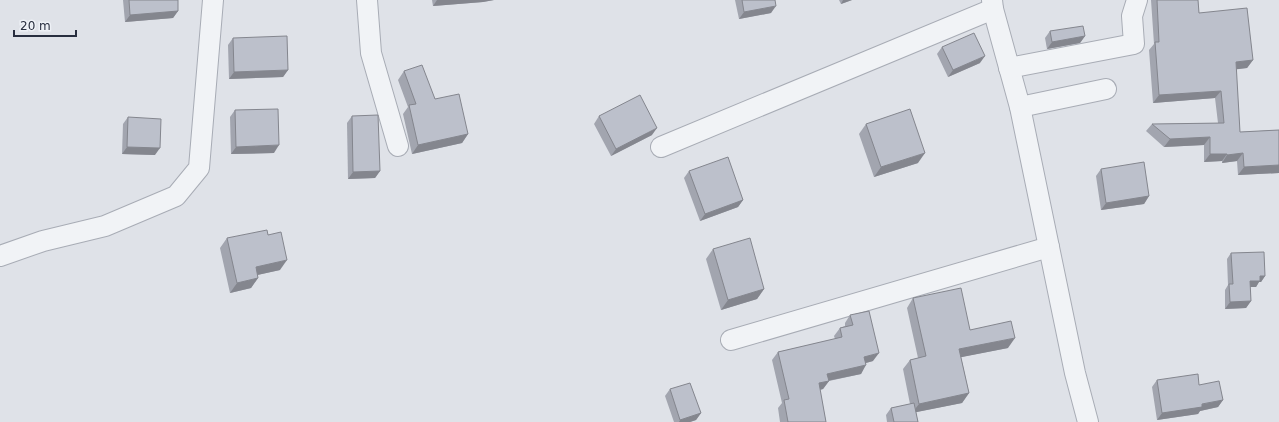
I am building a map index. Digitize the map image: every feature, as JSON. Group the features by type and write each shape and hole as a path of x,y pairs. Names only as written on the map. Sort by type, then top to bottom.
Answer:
{"street":[{"path":"0,256 43,242 105,226 176,196 199,168 212,0"},
{"path":"367,0 371,53 398,146"},
{"path":"1009,68 1134,44 1132,16 1137,0"},
{"path":"661,147 993,5 1020,107 1075,373 1088,422"},
{"path":"1020,107 1106,90"},
{"path":"731,340 1049,247"}],"building":[{"path":"129,0 178,0 178,11 130,15"},
{"path":"742,0 775,0 776,6 744,12"},
{"path":"1157,0 1198,0 1199,13 1247,8 1253,60 1236,62 1240,132 1279,130 1279,165 1244,167 1243,153 1227,155 1210,154 1210,137 1170,139 1152,124 1224,123 1221,91 1159,95 1155,42 1159,42"},
{"path":"1083,26 1085,36 1052,42 1050,31"},
{"path":"974,33 985,56 953,70 942,47"},
{"path":"287,36 288,70 234,72 233,38"},
{"path":"422,65 435,99 459,94 468,134 418,145 409,105 416,104 404,71"},
{"path":"640,95 657,128 616,149 599,116"},
{"path":"278,109 279,145 236,147 235,110"},
{"path":"910,109 925,153 881,167 866,124"},
{"path":"378,115 380,171 353,172 352,116"},
{"path":"128,117 161,119 160,148 127,147"},
{"path":"728,157 743,200 705,214 689,171"},
{"path":"1144,162 1149,196 1106,203 1101,169"},
{"path":"267,230 268,235 281,232 287,260 256,267 258,278 237,283 227,238"},
{"path":"750,238 764,289 728,300 713,249"},
{"path":"1264,252 1265,276 1260,276 1260,281 1250,281 1251,301 1230,302 1229,284 1233,284 1231,253"},
{"path":"961,288 970,330 1011,321 1015,338 959,349 969,393 919,404 910,360 926,356 913,298"},
{"path":"869,311 879,353 864,357 866,365 827,374 829,381 819,383 826,422 788,422 784,400 789,399 778,352 842,337 840,328 853,325 850,315"},
{"path":"1198,374 1199,385 1219,381 1223,400 1202,404 1202,407 1162,413 1157,380"},
{"path":"690,383 701,413 680,420 670,389"},
{"path":"914,403 918,422 894,422 891,408"}]}
